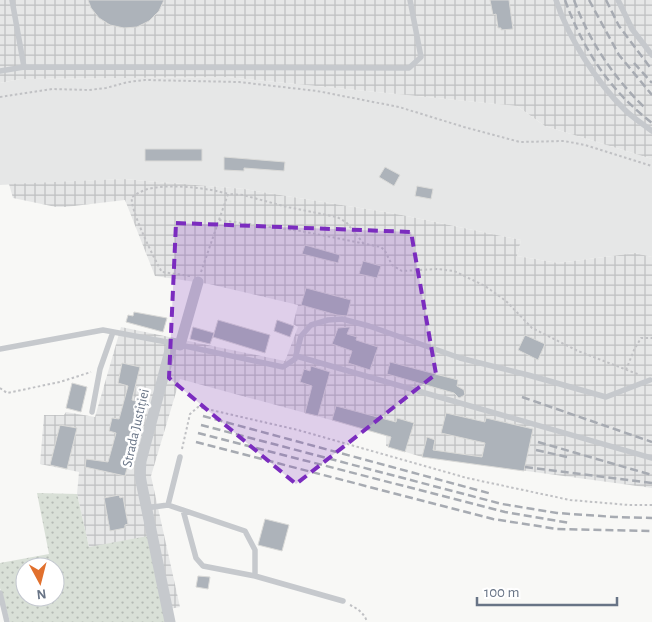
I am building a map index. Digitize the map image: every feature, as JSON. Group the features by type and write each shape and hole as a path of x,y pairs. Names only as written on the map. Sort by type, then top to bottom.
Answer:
{"street":[{"name":"Strada Justiției","path":"170,622 140,475 141,462 176,344 199,279"}],"lane":[{"path":"12,0 24,67"},
{"path":"0,71 24,67 409,68 421,57 410,0"},
{"path":"556,0 572,38 606,90 626,111 652,131"},
{"path":"618,0 632,29 652,55"},
{"path":"0,349 103,330 283,367 295,359 301,336 311,325 328,320 342,319 369,326 460,358 606,397 650,380"},
{"path":"92,412 100,370 113,332"},
{"path":"296,356 652,458"},
{"path":"168,505 180,457"},
{"path":"146,508 168,505 245,531 255,550 255,576"},
{"path":"183,510 196,558 203,566 255,576 344,601"},
{"path":"0,592 7,622"}],"path":[{"path":"0,97 52,89 89,90 145,80 249,84 317,91 399,107 520,142 564,141 585,145 652,166"},
{"path":"228,194 199,279 162,272 130,202 141,191 154,187 187,187 243,195 286,207 337,217 346,222 364,244"},
{"path":"219,220 301,231 381,247 386,251 392,265 402,271 437,269 454,271 485,286 506,301 532,328 578,350 650,380"},
{"path":"626,370 641,338 652,338"},
{"path":"0,388 7,392 60,382 100,370"},
{"path":"180,457 190,414 198,407 298,430 467,478 570,500 652,505"},
{"path":"344,601 357,608 367,622"}],"highlighted area":[{"path":"176,223 411,232 436,374 296,484 169,378"}],"shaded area":[{"path":"0,0 652,0 652,159 545,126 517,106 227,77 20,79 0,83"},
{"path":"227,77 517,106 545,126 652,159 652,257 635,253 558,263 517,256 521,240 397,214 244,189 123,179 0,185 0,83 20,79"},
{"path":"123,179 244,189 397,214 521,240 517,256 558,263 635,253 652,257 652,488 422,457 386,446 386,435 180,379 151,476 180,607 164,610 89,547 77,494 79,472 40,464 44,415 64,415 66,412 95,417 121,327 285,361 298,327 293,324 298,305 209,284 155,276 125,200 56,207 13,198 9,184"},
{"path":"37,493 77,494 89,547 148,536 166,622 10,622 0,588 0,563 15,560 15,607 65,607 65,557 33,557 49,554"}],"building":[{"path":"88,0 164,0 159,11 149,21 137,27 124,28 110,25 99,18 91,8"},
{"path":"490,0 509,0 513,29 501,30 501,28 498,28 496,14 493,15"},
{"path":"145,149 202,149 202,161 145,161"},
{"path":"224,157 285,162 284,171 244,168 244,171 224,170"},
{"path":"385,167 400,175 394,186 379,177"},
{"path":"417,186 433,189 431,199 415,196"},
{"path":"305,245 340,255 338,263 302,254"},
{"path":"363,261 381,266 377,278 359,274"},
{"path":"306,288 351,300 347,316 301,305"},
{"path":"134,312 167,318 163,332 126,322 128,315 133,316"},
{"path":"218,320 270,335 265,353 213,337"},
{"path":"277,320 294,326 290,337 274,331"},
{"path":"193,327 214,333 210,344 190,339"},
{"path":"350,327 347,334 357,337 356,340 378,347 370,370 348,363 352,351 332,344 338,328"},
{"path":"525,335 545,344 538,360 518,350"},
{"path":"390,362 458,380 457,386 464,390 465,395 459,398 454,393 387,374"},
{"path":"122,363 140,367 132,400 144,403 125,476 85,467 86,459 108,462 116,433 109,431 112,418 119,419 128,386 118,383"},
{"path":"311,366 330,372 318,416 305,413 312,386 300,382 304,369 310,371"},
{"path":"72,383 87,387 81,412 66,408"},
{"path":"336,406 396,422 397,418 414,423 405,452 388,447 391,437 332,420"},
{"path":"446,413 485,422 486,418 533,429 524,471 422,457 427,437 435,440 433,450 482,457 485,443 441,433"},
{"path":"60,425 77,428 67,469 50,465"},
{"path":"119,495 120,498 123,497 128,524 125,525 125,528 110,531 104,498"},
{"path":"265,519 289,525 282,551 258,545"},
{"path":"198,576 210,577 208,589 196,587"}],"railway":[{"path":"565,0 576,27 606,78 626,100 652,123"},
{"path":"574,0 587,30 604,58 623,84 645,108"},
{"path":"589,0 619,55 652,95"},
{"path":"606,0 619,26 652,70"},
{"path":"634,63 652,83"},
{"path":"522,397 652,442"},
{"path":"203,416 492,494"},
{"path":"201,425 502,504 557,513 652,518"},
{"path":"198,433 505,512 570,523"},
{"path":"196,442 493,519 557,529 652,531"},
{"path":"538,442 652,475"},
{"path":"536,450 567,457"},
{"path":"525,467 652,483"}]}
